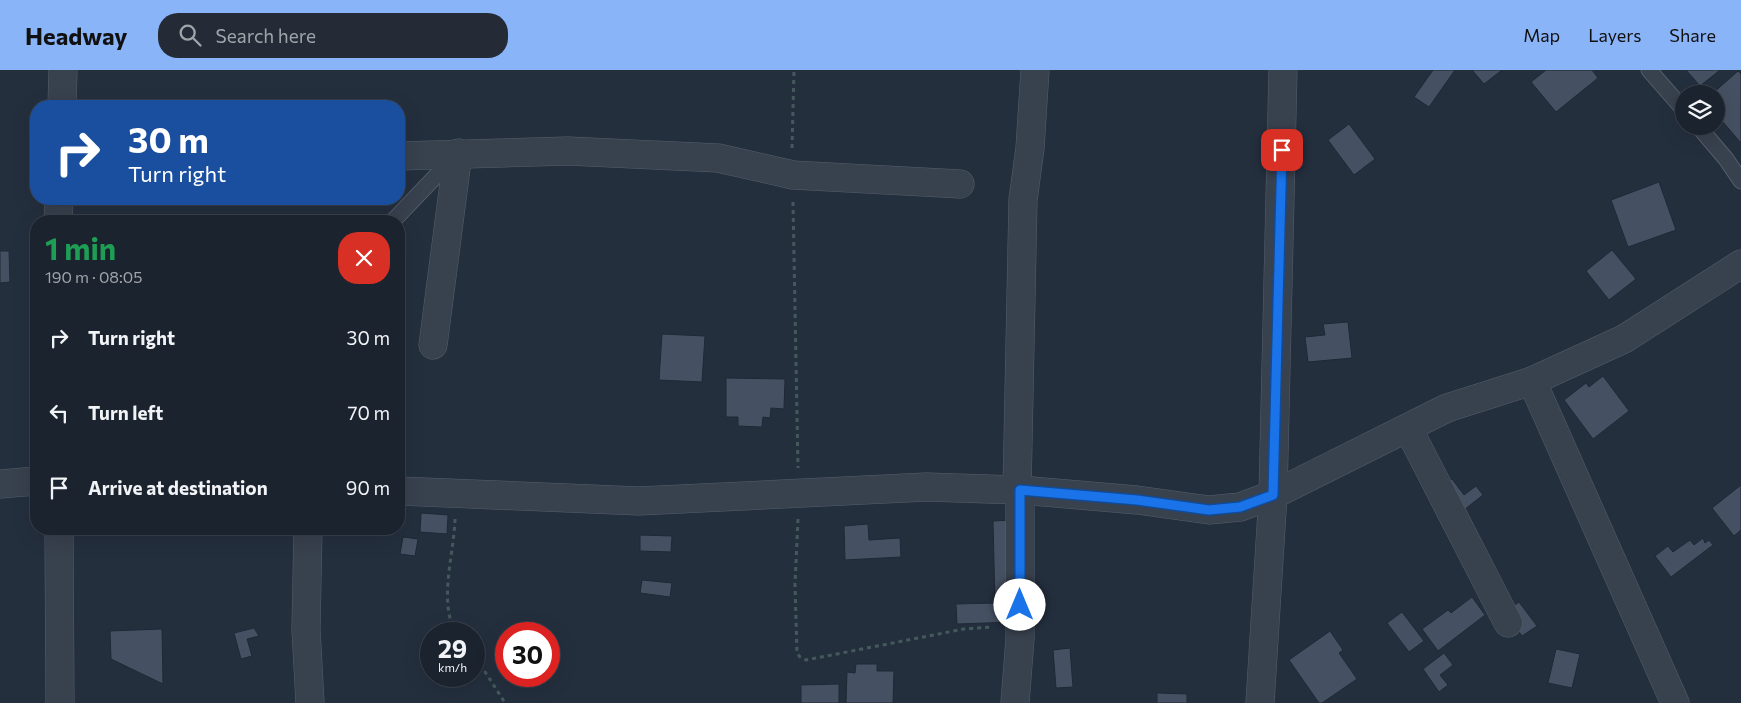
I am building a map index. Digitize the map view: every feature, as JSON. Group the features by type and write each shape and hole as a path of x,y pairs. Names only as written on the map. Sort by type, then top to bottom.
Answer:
{"street":[{"path":"62,100 63,70"},
{"path":"1015,703 1019,667 1020,625 1018,490 1023,200 1030,148 1035,70"},
{"path":"1260,703 1273,495 1283,70"},
{"path":"405,156 568,151 718,158 792,175 960,184"},
{"path":"434,345 458,153"},
{"path":"405,491 639,501 926,487 1018,490 1137,500 1209,510 1240,507 1273,495 1447,408 1532,382 1624,339 1741,264"},
{"path":"1532,382 1675,703"},
{"path":"1408,428 1508,623"},
{"path":"0,484 30,482"},
{"path":"59,535 60,703"},
{"path":"308,535 306,629 310,703"}],"lane":[{"path":"1650,70 1675,99"},
{"path":"1706,135 1726,159 1741,181"},
{"path":"399,215 458,153"}],"path":[{"path":"794,70 791,134 799,493 795,584 797,653 806,660 964,629 1020,625"},
{"path":"450,622 447,601 454,539 455,492"},
{"path":"485,673 505,703"}],"building":[{"path":"1433,70 1455,70 1429,107 1414,97"},
{"path":"1472,70 1502,70 1484,84"},
{"path":"1546,70 1592,70 1598,78 1556,112 1531,82"},
{"path":"1686,70 1720,70 1701,85"},
{"path":"1738,71 1741,74 1741,143 1725,124 1725,85 1722,85"},
{"path":"1349,124 1375,159 1354,175 1328,140"},
{"path":"1659,182 1676,230 1628,247 1611,200"},
{"path":"1612,250 1636,279 1609,300 1586,271"},
{"path":"0,251 9,251 10,282 0,283"},
{"path":"1348,322 1352,358 1308,362 1305,337 1325,335 1323,324"},
{"path":"662,334 705,336 702,382 659,380"},
{"path":"1603,376 1629,411 1593,439 1564,400 1586,383 1589,387"},
{"path":"726,378 785,379 784,409 771,408 770,418 763,417 762,427 738,426 738,417 726,417"},
{"path":"1452,479 1464,495 1476,486 1483,495 1460,513 1441,488"},
{"path":"1741,485 1741,530 1734,536 1712,508"},
{"path":"421,513 448,515 447,534 420,532"},
{"path":"1012,520 1015,622 957,624 956,604 995,603 993,521"},
{"path":"868,524 869,540 900,538 901,557 845,560 844,526"},
{"path":"640,535 672,536 671,552 640,551"},
{"path":"403,537 418,539 415,556 400,554"},
{"path":"1703,538 1705,543 1709,540 1713,545 1671,577 1655,556 1668,546 1673,552 1690,540 1694,545"},
{"path":"642,580 672,583 670,597 640,593"},
{"path":"1472,597 1485,615 1438,651 1422,629 1448,610 1451,613"},
{"path":"1519,602 1537,626 1522,636 1505,612"},
{"path":"1402,612 1424,641 1409,652 1387,623"},
{"path":"254,628 259,636 247,639 252,656 241,659 234,633"},
{"path":"162,629 163,684 111,659 110,631"},
{"path":"1330,631 1343,650 1339,653 1357,679 1322,703 1319,703 1289,660"},
{"path":"1070,648 1073,687 1056,688 1053,650"},
{"path":"1556,649 1580,654 1572,688 1548,683"},
{"path":"1444,653 1453,665 1440,675 1448,685 1439,692 1423,669"},
{"path":"856,664 877,664 877,671 894,671 893,703 846,703 847,672 855,673"},
{"path":"839,684 839,703 801,703 801,685"},
{"path":"1157,693 1187,694 1187,703 1157,703"}],"route":[{"path":"1020,605 1020,490 1137,500 1209,510 1240,507 1273,495 1282,150"}]}
